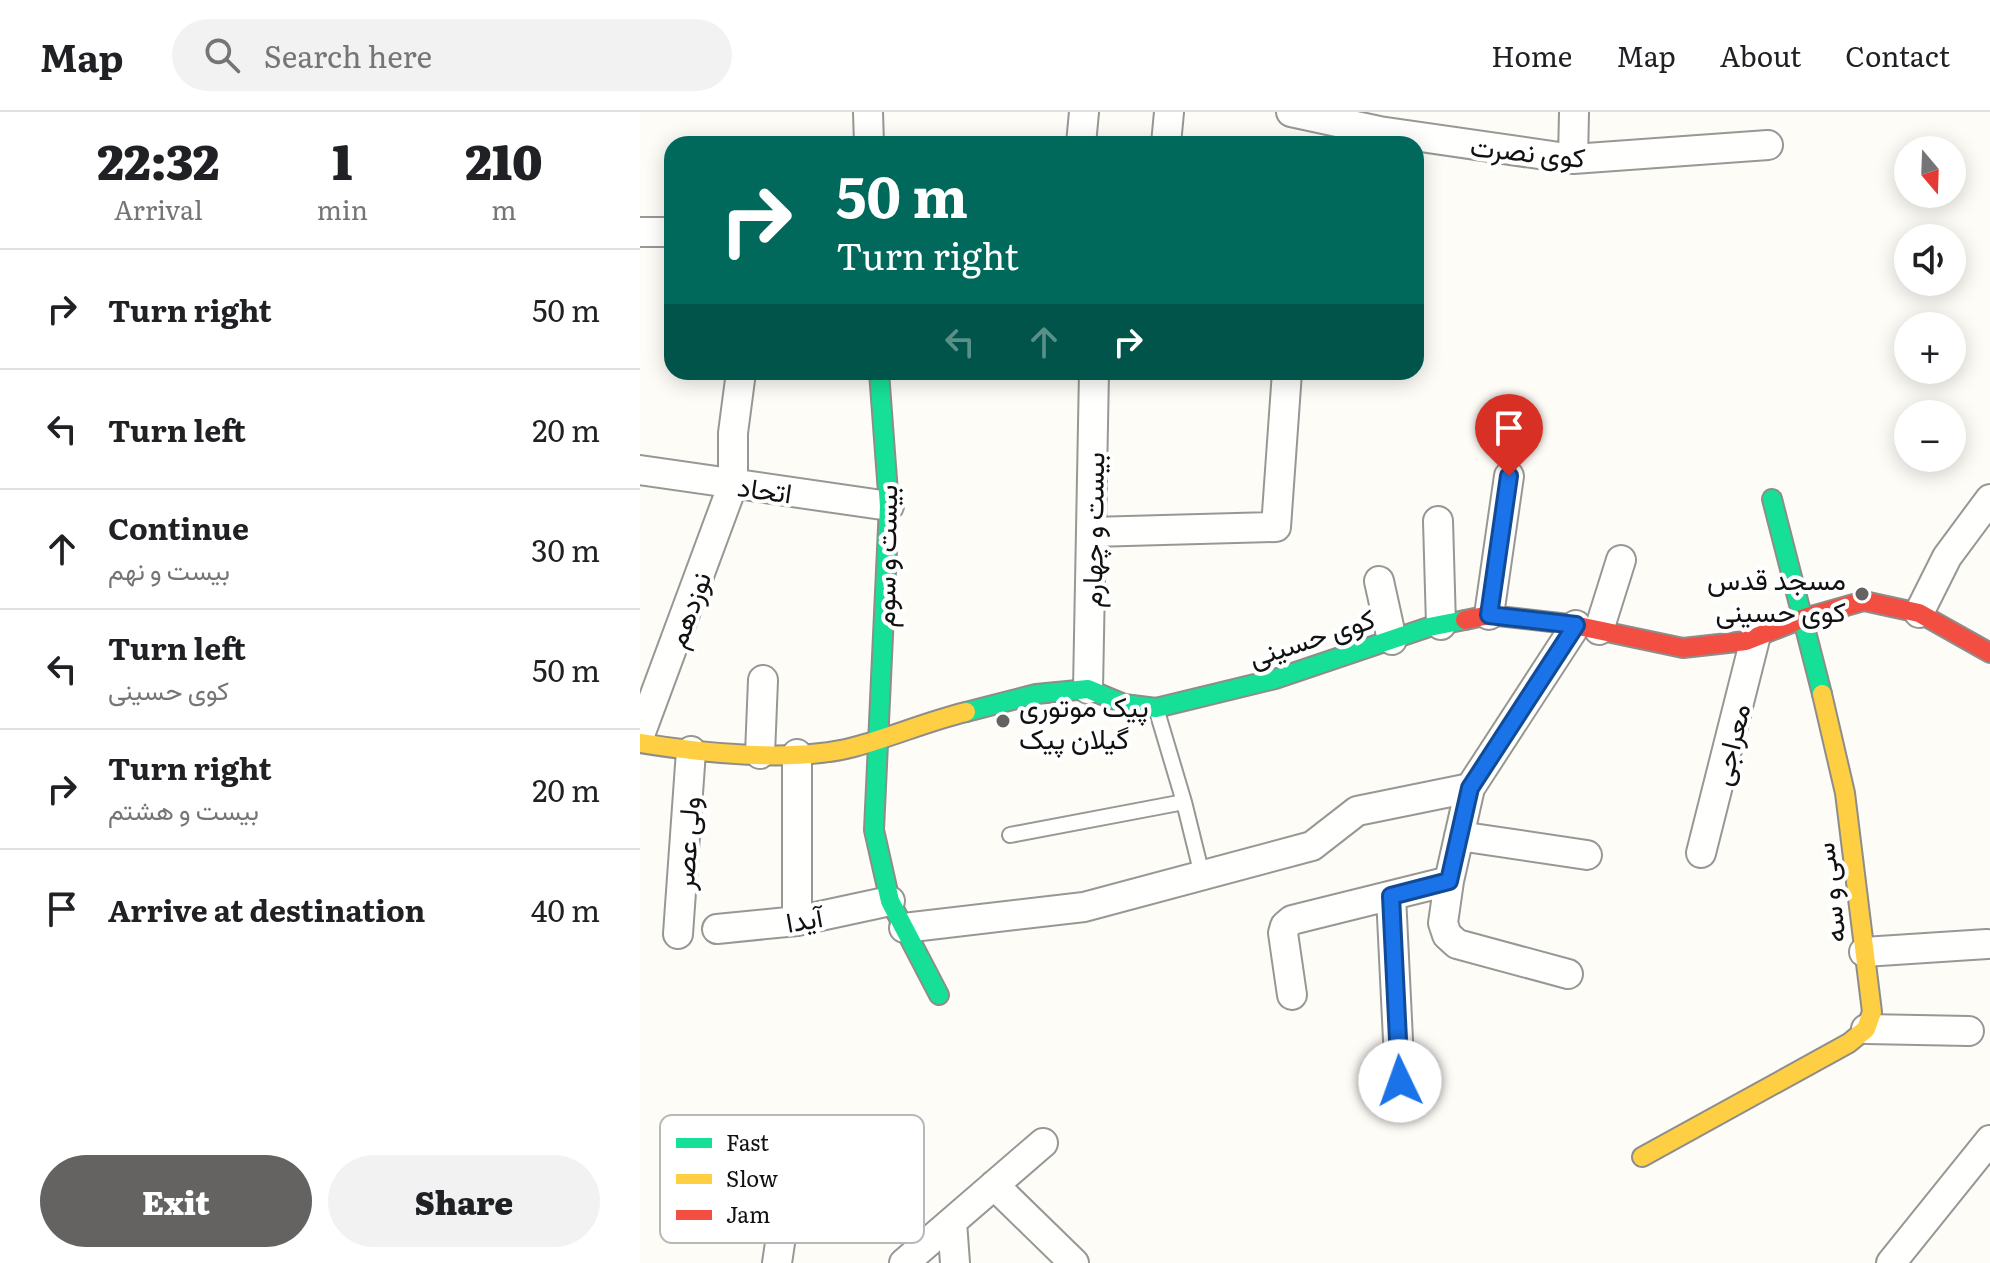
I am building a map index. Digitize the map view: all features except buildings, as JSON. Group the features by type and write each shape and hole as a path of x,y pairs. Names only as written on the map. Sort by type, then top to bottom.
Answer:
{"street":[{"path":"868,112 869,136"},
{"path":"1082,136 1084,112"},
{"path":"1167,136 1169,112"},
{"name":"کوی نصرت","path":"1291,112 1372,136"},
{"path":"1573,159 1574,112"},
{"name":"کوی نصرت","path":"1424,143 1573,159 1768,145"},
{"path":"640,232 664,232"},
{"path":"733,484 733,433 740,380"},
{"name":"بیست و سوم","path":"880,380 889,506 874,830 890,901 939,995"},
{"name":"بیست و چهارم","path":"1088,689 1094,380"},
{"path":"1091,532 1276,527 1286,380"},
{"name":"اتحاد","path":"640,470 889,506"},
{"path":"1489,615 1509,476"},
{"name":"نوزدهم","path":"640,735 733,484"},
{"name":"سی و سه","path":"1772,499 1845,793 1872,1012 1866,1029"},
{"path":"1919,613 1947,557 1990,499"},
{"path":"1438,521 1441,625"},
{"path":"1568,974 1457,944 1447,935 1443,923 1470,788 1588,628 1621,560"},
{"path":"1379,581 1392,640"},
{"name":"کوی حسینی","path":"640,743 691,751 760,754 797,754 852,748 948,716 1022,697 1088,689 1124,704 1156,708 1275,679 1441,625 1489,615 1588,628 1683,648 1746,641 1804,618 1864,601 1919,613 1990,653"},
{"name":"معراجی","path":"1701,853 1756,635"},
{"path":"760,754 763,680"},
{"name":"ولی عصر","path":"678,934 691,751"},
{"path":"797,754 797,921"},
{"path":"904,928 1084,907 1312,846 1357,811 1470,788"},
{"path":"1459,836 1587,855"},
{"path":"1292,995 1283,933 1292,920 1449,881"},
{"path":"1391,896 1400,1081"},
{"name":"آیدا","path":"717,929 797,921 890,901"},
{"path":"1864,952 1987,944"},
{"path":"1642,1157 1849,1043 1866,1029 1969,1031"},
{"path":"1891,1263 1990,1140"},
{"path":"904,1263 1043,1143"},
{"path":"994,1185 1074,1263"},
{"path":"952,1222 955,1263"},
{"path":"777,1263 780,1243"}],"lane":[{"path":"1156,708 1202,875"},
{"path":"1010,835 1184,802"}],"traffic: fast":[{"path":"880,380 889,506 874,830 890,901 939,995"},
{"path":"1772,499 1822,694"},
{"path":"966,712 1036,694 1088,689 1124,704 1156,708 1275,679 1429,627 1465,620"}],"traffic: slow":[{"path":"1642,1157 1849,1043 1866,1029 1872,1012 1845,793 1822,694"},
{"path":"640,743 719,753 804,755 854,747 966,712"}],"traffic: jam":[{"path":"1465,620 1489,615 1569,624 1683,648 1746,641 1804,618 1864,601 1919,613 1990,653"}],"place":[{"name":"مسجد قدس کوی حسینی","path":"1862,594"},
{"name":"پیک موتوری گیلان پیک","path":"1003,721"}],"route":[{"path":"1400,1081 1391,896 1449,881 1470,788 1576,625 1489,615 1509,476"}]}
